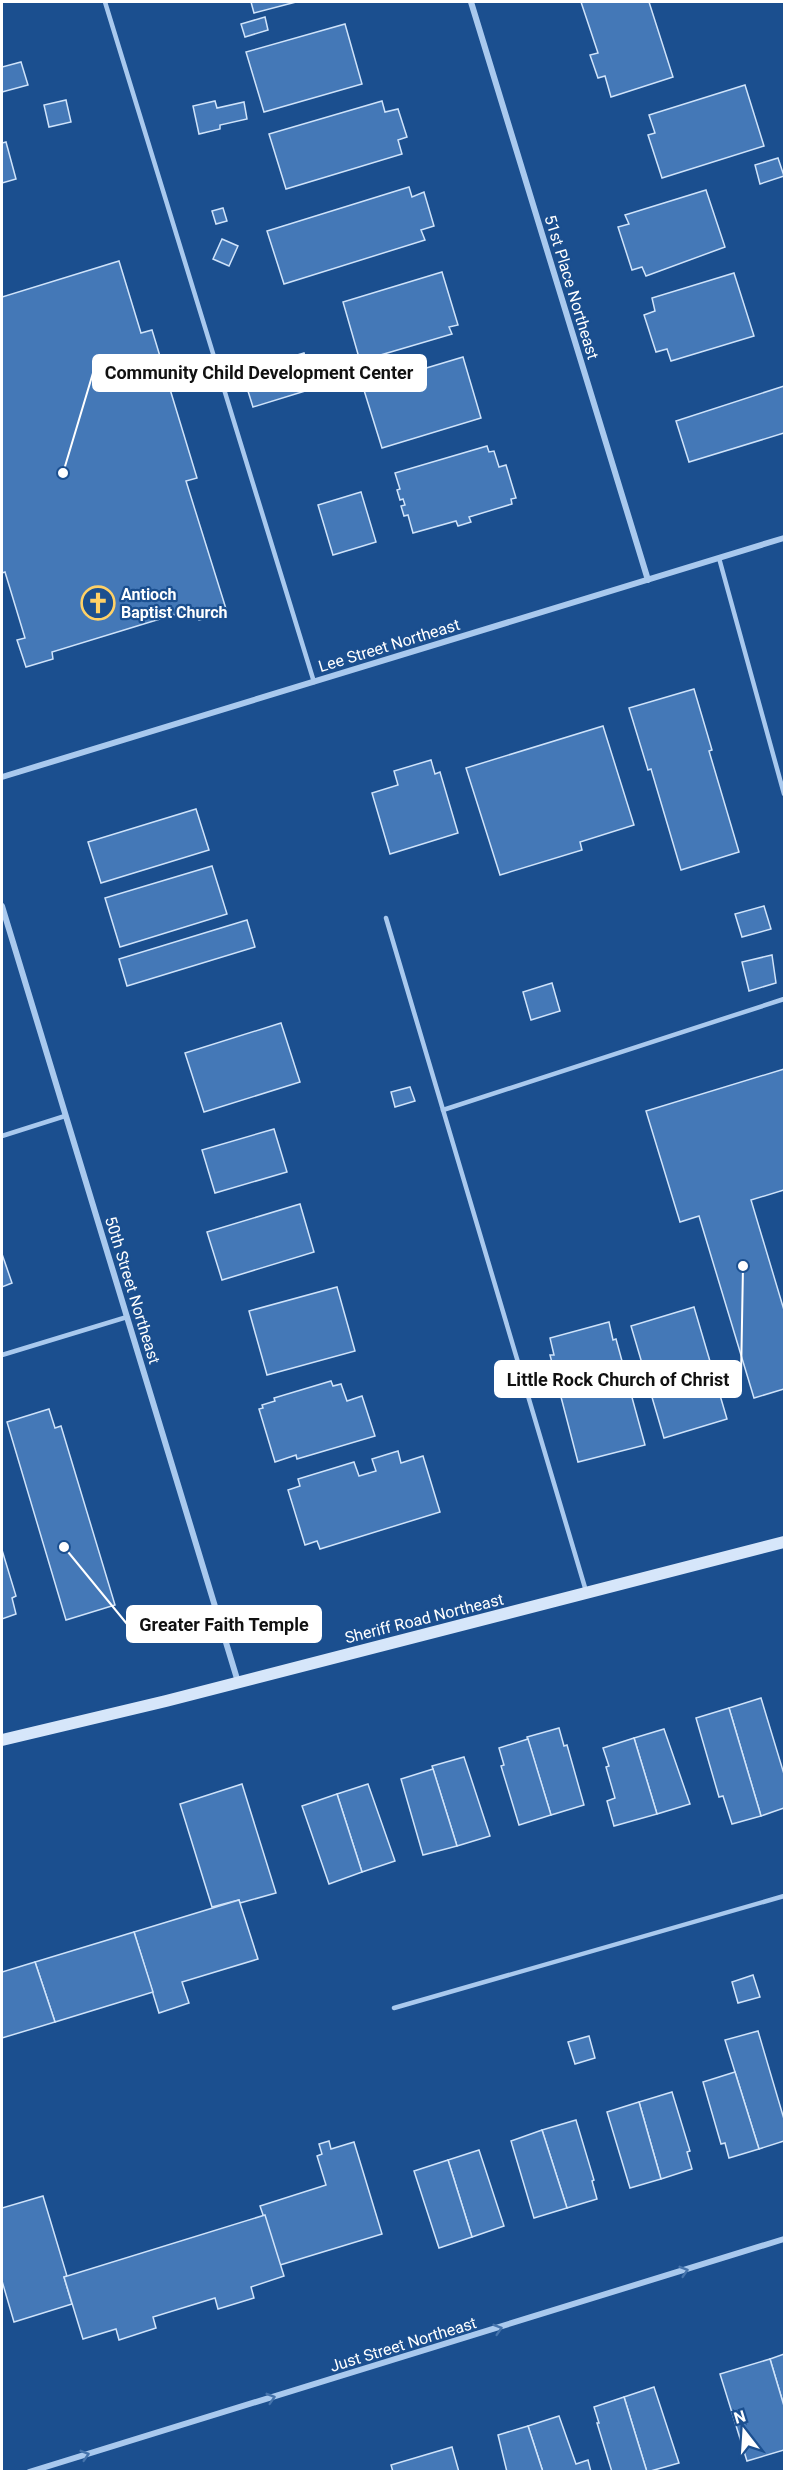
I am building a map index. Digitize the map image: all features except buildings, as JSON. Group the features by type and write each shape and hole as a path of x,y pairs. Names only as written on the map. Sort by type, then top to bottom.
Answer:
{"main road":[{"name":"Sheriff Road Northeast","path":"2,1740 238,1683 784,1542"}],"street":[{"name":"51st Place Northeast","path":"471,2 648,580"},
{"name":"Lee Street Northeast","path":"2,777 784,538"},
{"name":"50th Street Northeast","path":"2,906 238,1683"},
{"name":"Just Street Northeast","path":"29,2472 784,2240"}],"lane":[{"path":"105,2 314,681"},
{"path":"719,558 784,794"},
{"path":"386,918 587,1594"},
{"path":"443,1110 784,999"},
{"path":"2,1136 65,1116"},
{"path":"2,1355 127,1317"},
{"path":"394,2008 784,1896"}],"place":[{"name":"Community Child Development Center","path":"63,473"},
{"name":"Antioch Baptist Church","path":"98,603"},
{"name":"Little Rock Church of Christ","path":"743,1266"},
{"name":"Greater Faith Temple","path":"64,1547"}]}
